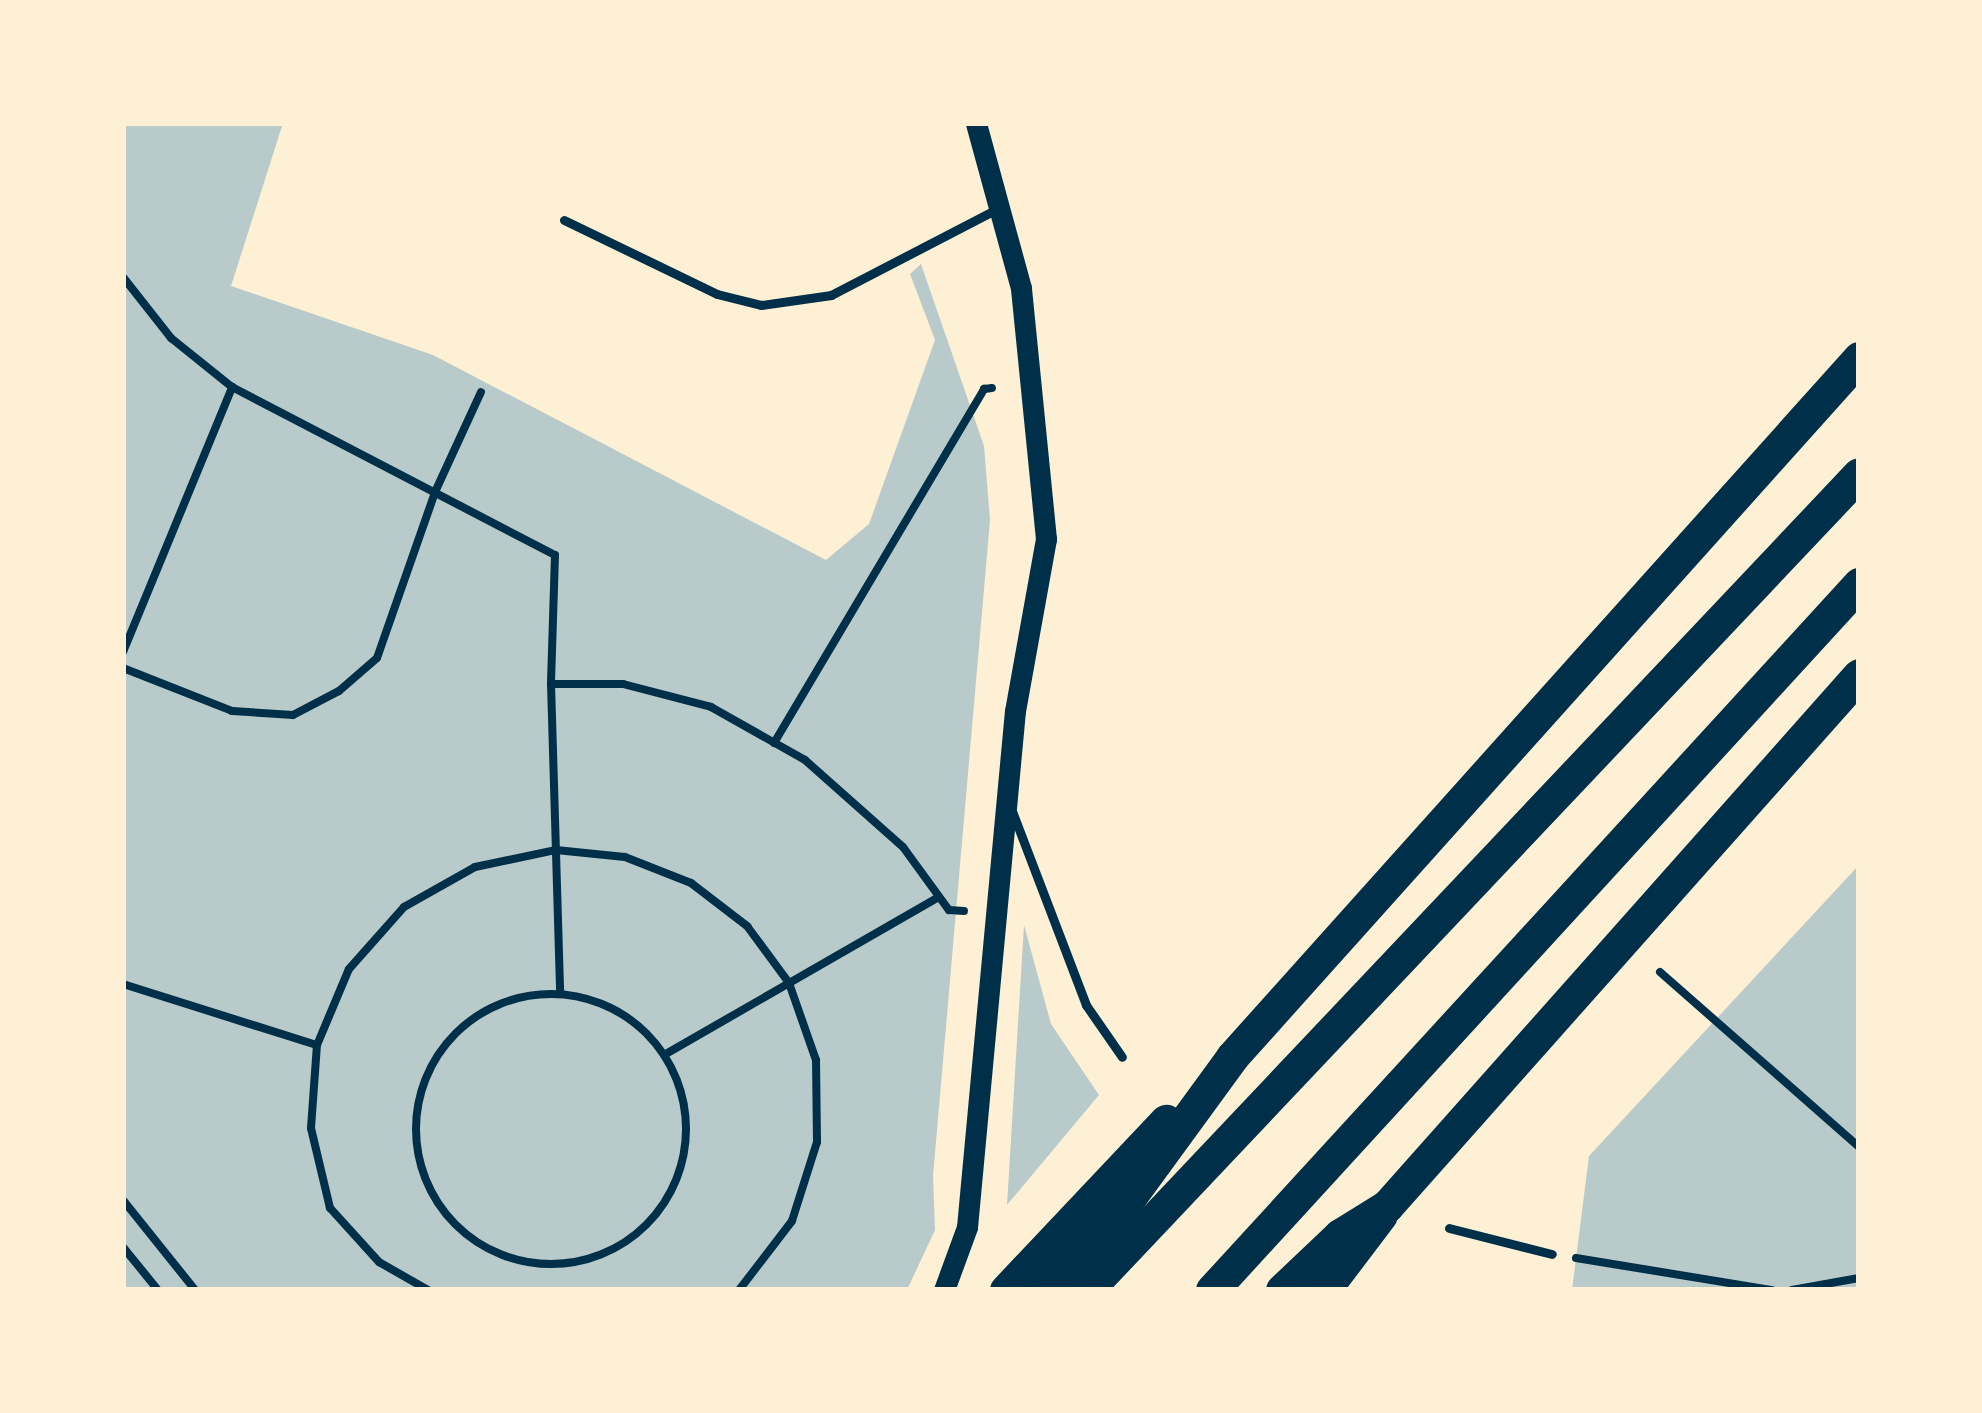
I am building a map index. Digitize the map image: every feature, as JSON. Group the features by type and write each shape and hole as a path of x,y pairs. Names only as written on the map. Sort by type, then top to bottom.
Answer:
{"highway":[{"path":"1006,1290 1232,1057 1859,358"},
{"path":"1088,1290 1859,474"},
{"path":"1213,1290 1859,584"},
{"path":"1324,1290 1387,1206 1859,675"},
{"path":"1048,1290 1125,1204 1232,1057"},
{"path":"1282,1290 1340,1235 1387,1206"}],"street":[{"path":"944,1290 967,1227 1007,800 1046,539 1021,288 976,123"}],"lane":[{"path":"564,220 717,294 761,305 831,295 999,208"},
{"path":"1007,800 1087,1005 1122,1057"},
{"path":"1449,1228 1552,1254"}],"path":[{"path":"123,277 171,338 232,387 555,555 551,684 560,994"},
{"path":"123,652 232,387"},
{"path":"774,743 984,389 992,388"},
{"path":"123,668 232,711 292,715 339,691 377,658 435,492 481,392"},
{"path":"551,684 645,690 711,707 805,760 903,847 949,910 970,911"},
{"path":"428,1290 379,1262 330,1208 310,1128 317,1045 350,969 404,907 475,867 556,850 626,857 691,883 747,926 789,983 816,1060 817,1142 792,1221 740,1290"},
{"path":"664,1055 939,897"},
{"path":"1660,972 1859,1147"},
{"path":"123,984 317,1045"},
{"path":"560,994 614,1008 664,1055 685,1109 684,1152 670,1192 645,1227 610,1251 569,1263 526,1262 486,1248 449,1220 424,1179 415,1133 422,1087 444,1045 479,1013 522,996 560,994"},
{"path":"123,1200 195,1290"},
{"path":"123,1247 158,1290"},
{"path":"1608,1262 1772,1290"},
{"path":"1792,1290 1859,1278"}],"shaded area":[{"path":"123,123 283,123 231,286 433,355 826,560 869,524 935,340 910,274 921,264 984,446 990,520 933,1176 935,1230 907,1290 123,1290"},
{"path":"1859,865 1859,1290 1572,1290 1589,1156"},
{"path":"1024,925 1051,1024 1099,1095 1007,1205"}]}
